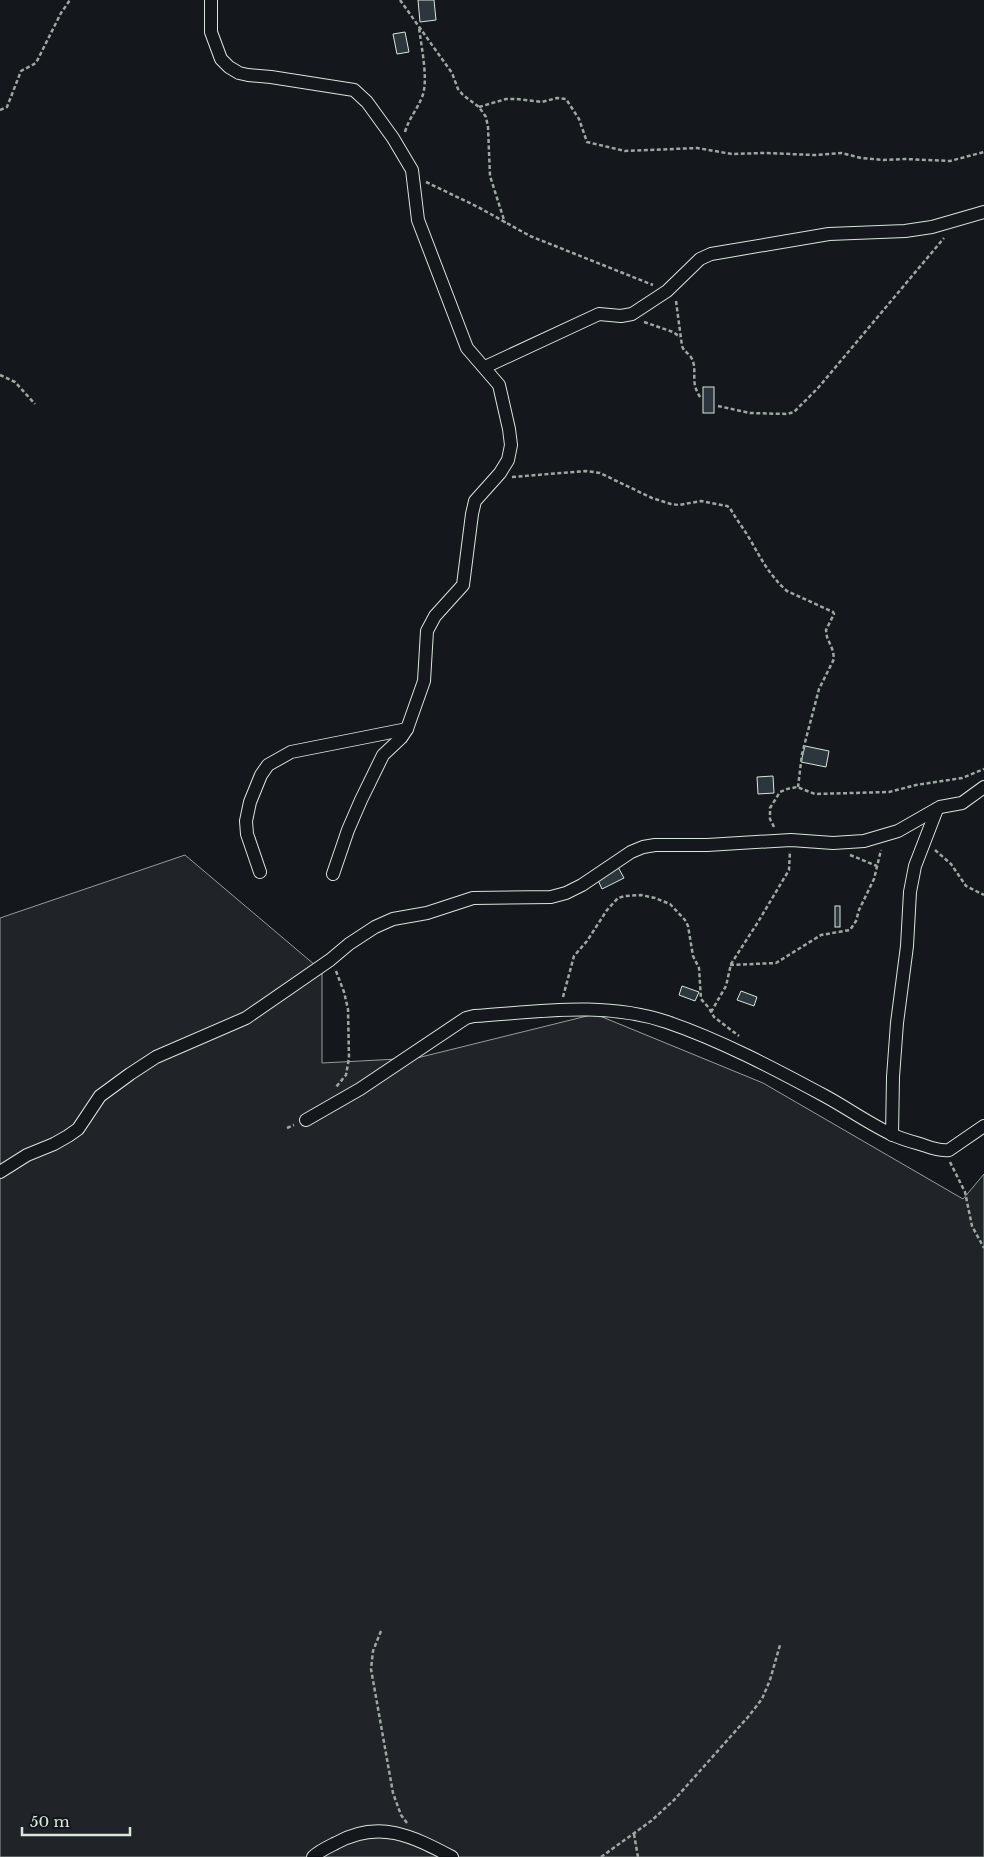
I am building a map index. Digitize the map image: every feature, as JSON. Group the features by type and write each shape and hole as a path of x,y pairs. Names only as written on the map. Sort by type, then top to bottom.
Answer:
{"street":[{"path":"211,0 211,32 222,59 229,67 239,73 248,75 354,90 367,102 412,170 418,220 426,242 467,348 499,385 509,430 511,445 508,460 475,501 463,585 435,616 427,631 424,681 407,728 401,738 383,755 351,822 334,874"},
{"path":"485,367 599,314 621,316 632,314 670,288 700,259 711,254 828,234 905,231 932,227 984,212"},
{"path":"260,872 247,834 246,820 250,802 261,774 268,765 291,752 407,728"},
{"path":"0,1172 27,1155 54,1144 78,1129 100,1096 130,1074 156,1058 246,1018 375,927 393,919 427,913 473,898 551,897 566,893 582,885 631,852 655,845 706,845 786,840 851,843 898,830 940,806 962,804 984,787"},
{"path":"892,1134 893,1077 897,1023 907,946 910,892 915,866 936,809"},
{"path":"306,1120 360,1089 466,1018 560,1010 610,1010 665,1022 753,1060 825,1096 892,1134 943,1150 949,1150 984,1126"},
{"path":"313,1857 344,1838 364,1831 393,1832 425,1843 452,1857"}],"path":[{"path":"0,110 7,106 22,71 36,63 61,13 70,0"},
{"path":"401,0 452,73 458,89 463,95 479,106 486,117 490,176 505,223"},
{"path":"403,154 406,127 422,99 424,89 419,27"},
{"path":"479,106 506,99 542,102 558,98 566,99 579,119 587,142 625,151 697,148 732,154 764,152 815,155 842,153 861,158 937,161 956,160 984,152"},
{"path":"413,177 441,188 530,236 670,288 679,313 680,337 684,350 692,359 695,388 701,398"},
{"path":"718,406 750,413 787,414 794,412 818,388 960,219"},
{"path":"621,316 655,324 680,337"},
{"path":"0,376 16,382 35,404"},
{"path":"494,479 550,473 593,472 600,473 652,498 671,504 679,505 701,501 726,506 730,508 762,562 782,586 833,612 834,614 826,630 834,659 819,689 802,754 798,787"},
{"path":"711,1012 726,986 730,965 789,870 786,840 770,819 772,802 780,792 787,788 798,787 815,794 889,792 916,785 962,778 984,769"},
{"path":"730,965 776,963 794,950 821,935 850,930 856,921 858,910 874,879 886,834"},
{"path":"926,836 936,853 951,864 966,886 984,895"},
{"path":"560,1010 574,956 587,941 607,910 618,898 624,896 655,898 670,904 685,920 688,926 693,956 699,968 700,996 719,1022 740,1037"},
{"path":"330,960 341,982 347,1002 349,1058 346,1074 331,1094"},
{"path":"287,1128 306,1120"},
{"path":"943,1150 962,1184 972,1226 984,1248"},
{"path":"380,1631 373,1651 370,1669 393,1793 400,1815 425,1843"},
{"path":"602,1857 634,1834 674,1800 752,1711 762,1699 770,1680 780,1645"},
{"path":"634,1834 638,1857"}],"shaded area":[{"path":"185,855 322,971 322,1063 417,1058 595,1014 763,1083 963,1199 984,1174 984,1857 0,1857 0,918"}],"building":[{"path":"418,0 434,0 436,20 420,22"},
{"path":"405,32 409,52 397,54 393,34"},
{"path":"703,387 714,387 714,413 703,413"},
{"path":"805,746 829,751 826,767 801,762"},
{"path":"773,776 774,793 758,794 757,777"},
{"path":"618,867 624,878 602,889 597,878"},
{"path":"835,906 840,906 840,927 835,927"},
{"path":"682,986 699,992 695,1001 679,995"},
{"path":"741,991 757,997 754,1006 737,1000"}]}
